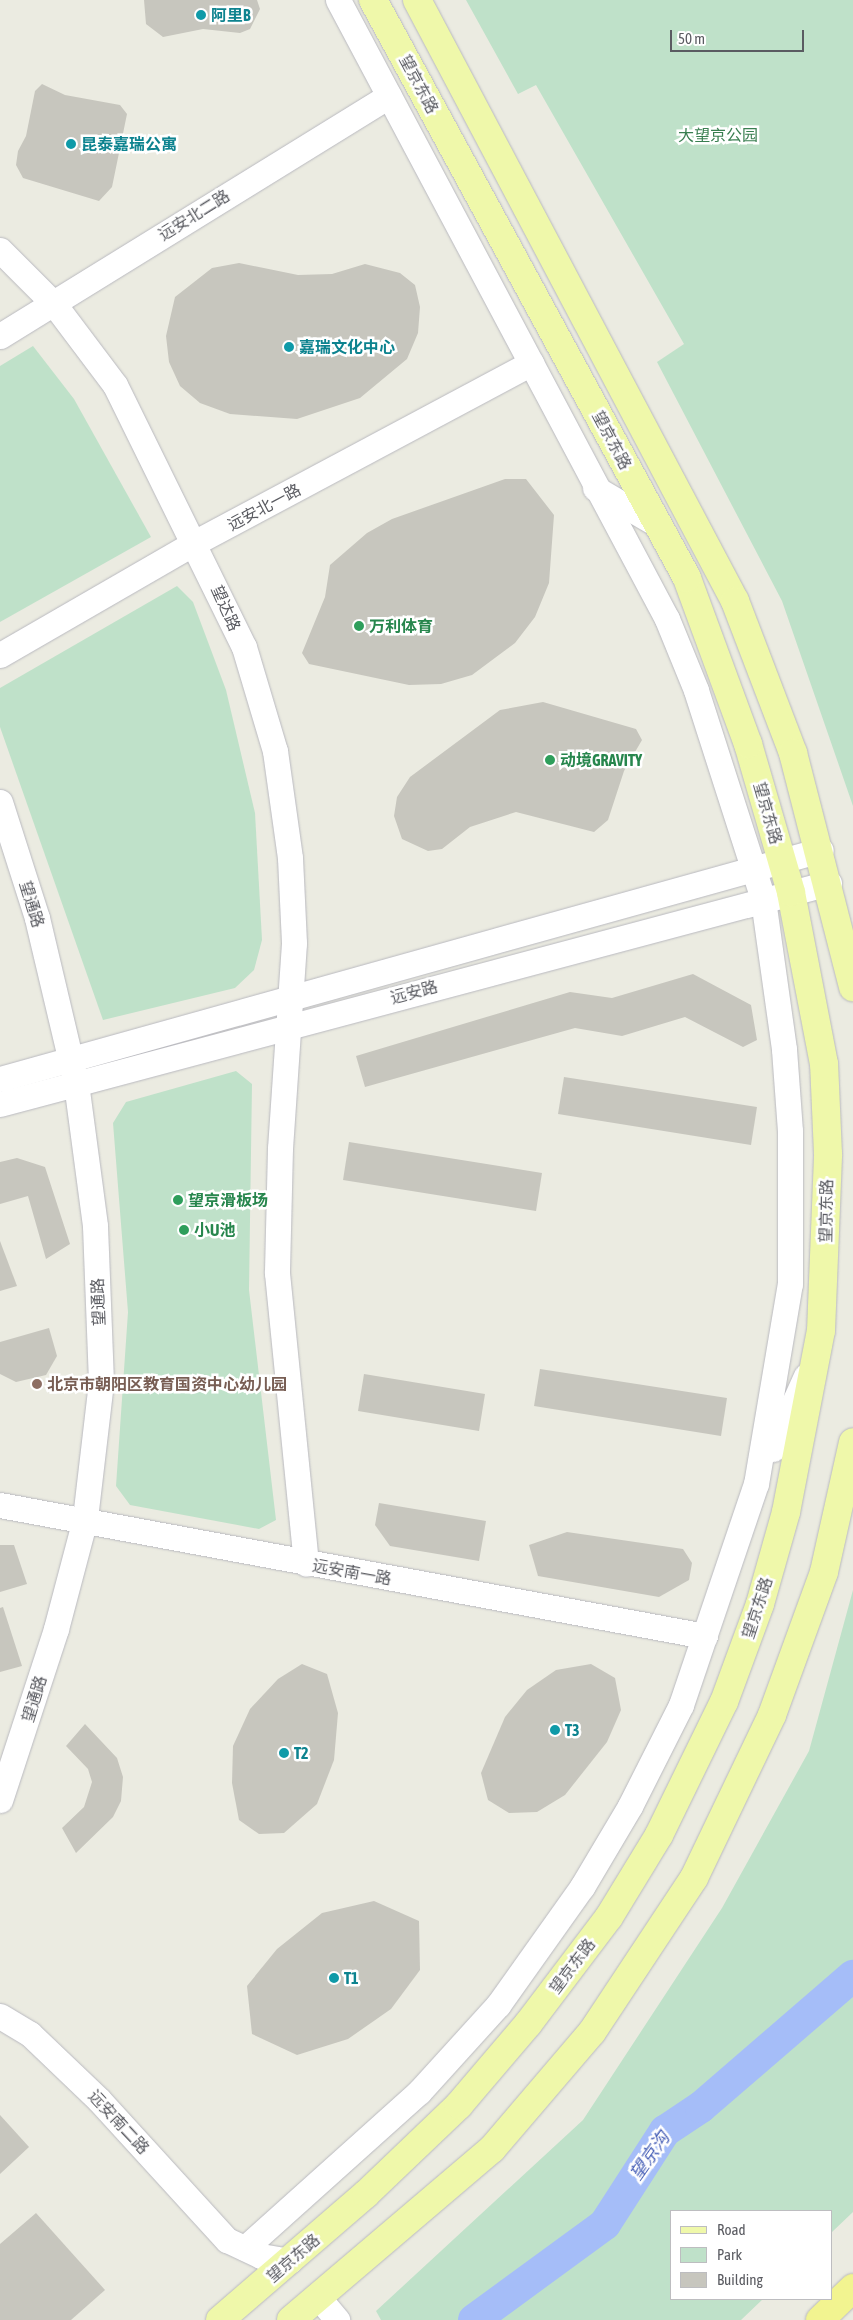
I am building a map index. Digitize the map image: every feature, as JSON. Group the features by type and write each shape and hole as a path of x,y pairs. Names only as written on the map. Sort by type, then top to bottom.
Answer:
{"highway":[{"path":"820,2320 853,2288"}],"main road":[{"name":"望京东路","path":"220,2320 290,2262 459,2105 528,2024 609,1917 659,1835 724,1702 760,1604 786,1512 817,1353 826,1235 824,1064 791,892 748,744 693,596 658,525 373,0"},
{"name":"望京东路","path":"417,0 735,601 793,753 829,883 853,987"},
{"path":"291,2320 492,2149 592,2032 694,1878 772,1716 824,1572 853,1442"},
{"path":"833,2298 853,2278"},
{"path":"812,2320 832,2300"}],"street":[{"path":"338,0 531,363 595,488 667,618 696,690 755,869 763,899 784,1049 792,1211 790,1284 756,1484"},
{"name":"远安北二路","path":"0,336 389,96"},
{"name":"望达路","path":"0,250 54,304 115,385 196,542 244,647 276,751 290,858 294,943 290,1025 280,1148 277,1272 306,1564"},
{"name":"远安北一路","path":"0,655 196,542 531,363"},
{"path":"595,488 658,525"},
{"name":"望通路","path":"0,802 37,918 76,1083 95,1226 101,1382 85,1518 56,1629 0,1800"},
{"name":"远安路","path":"0,1079 291,1000 820,850"},
{"name":"远安路","path":"0,1104 290,1025 829,883"},
{"path":"236,2244 419,2092 498,2005 582,1887 630,1806 681,1705 756,1484 817,1353"},
{"name":"远安南一路","path":"0,1505 85,1518 306,1564 705,1636"},
{"name":"远安南二路","path":"0,2016 30,2034 100,2100 236,2244"},
{"path":"236,2244 290,2262"},
{"path":"318,2298 337,2320"}],"green space":[{"name":"大望京公园","path":"466,0 853,0 853,806 782,601 657,362 684,344 536,85 518,94"},
{"path":"33,346 74,399 151,537 0,622 0,366"},
{"path":"177,586 193,602 226,690 255,813 262,940 254,970 235,988 103,1020 0,727 0,688"},
{"path":"236,1071 252,1084 249,1290 276,1520 259,1529 130,1505 116,1486 128,1312 113,1123 126,1102"},
{"path":"853,1590 853,2212 833,2231 833,2210 670,2210 670,2300 762,2300 741,2320 381,2320 376,2311 583,2120 722,1908 809,1751"}],"building":[{"name":"阿里B","path":"144,0 257,0 260,9 250,29 240,33 203,29 163,37 146,24"},
{"name":"昆泰嘉瑞公寓","path":"42,84 65,95 120,105 127,114 112,187 99,201 23,178 16,165 18,151 26,136 35,91"},
{"name":"嘉瑞文化中心","path":"239,263 298,275 332,274 365,264 400,273 415,285 420,307 418,333 407,359 360,398 297,419 230,414 200,403 180,386 169,362 166,336 175,297 212,268"},
{"path":"505,479 526,479 554,515 549,583 535,617 515,643 472,675 441,684 409,685 309,664 302,653 325,597 330,565 367,533 392,519"},
{"path":"543,702 636,729 642,740 624,771 608,820 594,832 516,812 470,827 442,849 428,851 402,839 394,816 397,797 410,777 500,710"},
{"path":"693,974 751,1005 757,1040 743,1047 685,1017 622,1036 575,1028 365,1087 356,1056 570,992 612,998"},
{"path":"564,1077 757,1107 751,1145 558,1114"},
{"path":"349,1142 542,1173 536,1211 343,1180"},
{"path":"17,1158 45,1167 70,1244 46,1259 28,1196 0,1204 0,1162"},
{"path":"0,1241 17,1286 0,1291"},
{"path":"49,1328 57,1356 46,1375 16,1382 0,1374 0,1342"},
{"path":"540,1369 727,1398 721,1436 534,1406"},
{"path":"364,1374 485,1394 479,1431 358,1411"},
{"path":"379,1503 486,1521 479,1561 390,1546 375,1525"},
{"path":"567,1532 683,1549 692,1563 689,1580 659,1597 538,1576 529,1545"},
{"path":"0,1545 14,1545 27,1584 0,1592"},
{"path":"3,1607 22,1666 0,1672 0,1608"},
{"name":"T2","path":"302,1664 327,1674 338,1713 334,1760 317,1804 284,1833 259,1834 239,1820 232,1783 233,1746 250,1709 278,1679"},
{"name":"T3","path":"591,1664 615,1678 621,1710 607,1742 565,1795 537,1812 509,1813 488,1800 481,1773 505,1717 527,1690 556,1670"},
{"path":"85,1724 117,1758 123,1777 121,1801 113,1817 76,1853 62,1828 84,1807 92,1782 88,1769 66,1746"},
{"name":"T1","path":"374,1901 419,1921 420,1970 391,2009 348,2039 297,2055 252,2034 247,1986 277,1949 322,1913"},
{"path":"0,2115 29,2147 0,2174"},
{"path":"36,2213 105,2290 71,2320 0,2320 0,2244"}],"waterway":[{"name":"望京沟","path":"474,2320 605,2224 665,2131 701,2107 853,1976"}],"place":[{"name":"阿里B","path":"201,15"},
{"name":"昆泰嘉瑞公寓","path":"71,144"},
{"name":"嘉瑞文化中心","path":"289,347"},
{"name":"万利体育","path":"359,626"},
{"name":"动境GRAVITY","path":"550,760"},
{"name":"望京滑板场","path":"178,1200"},
{"name":"小U池","path":"184,1230"},
{"name":"北京市朝阳区教育国资中心幼儿园","path":"37,1384"},
{"name":"T3","path":"555,1730"},
{"name":"T2","path":"284,1753"},
{"name":"T1","path":"334,1978"}]}
